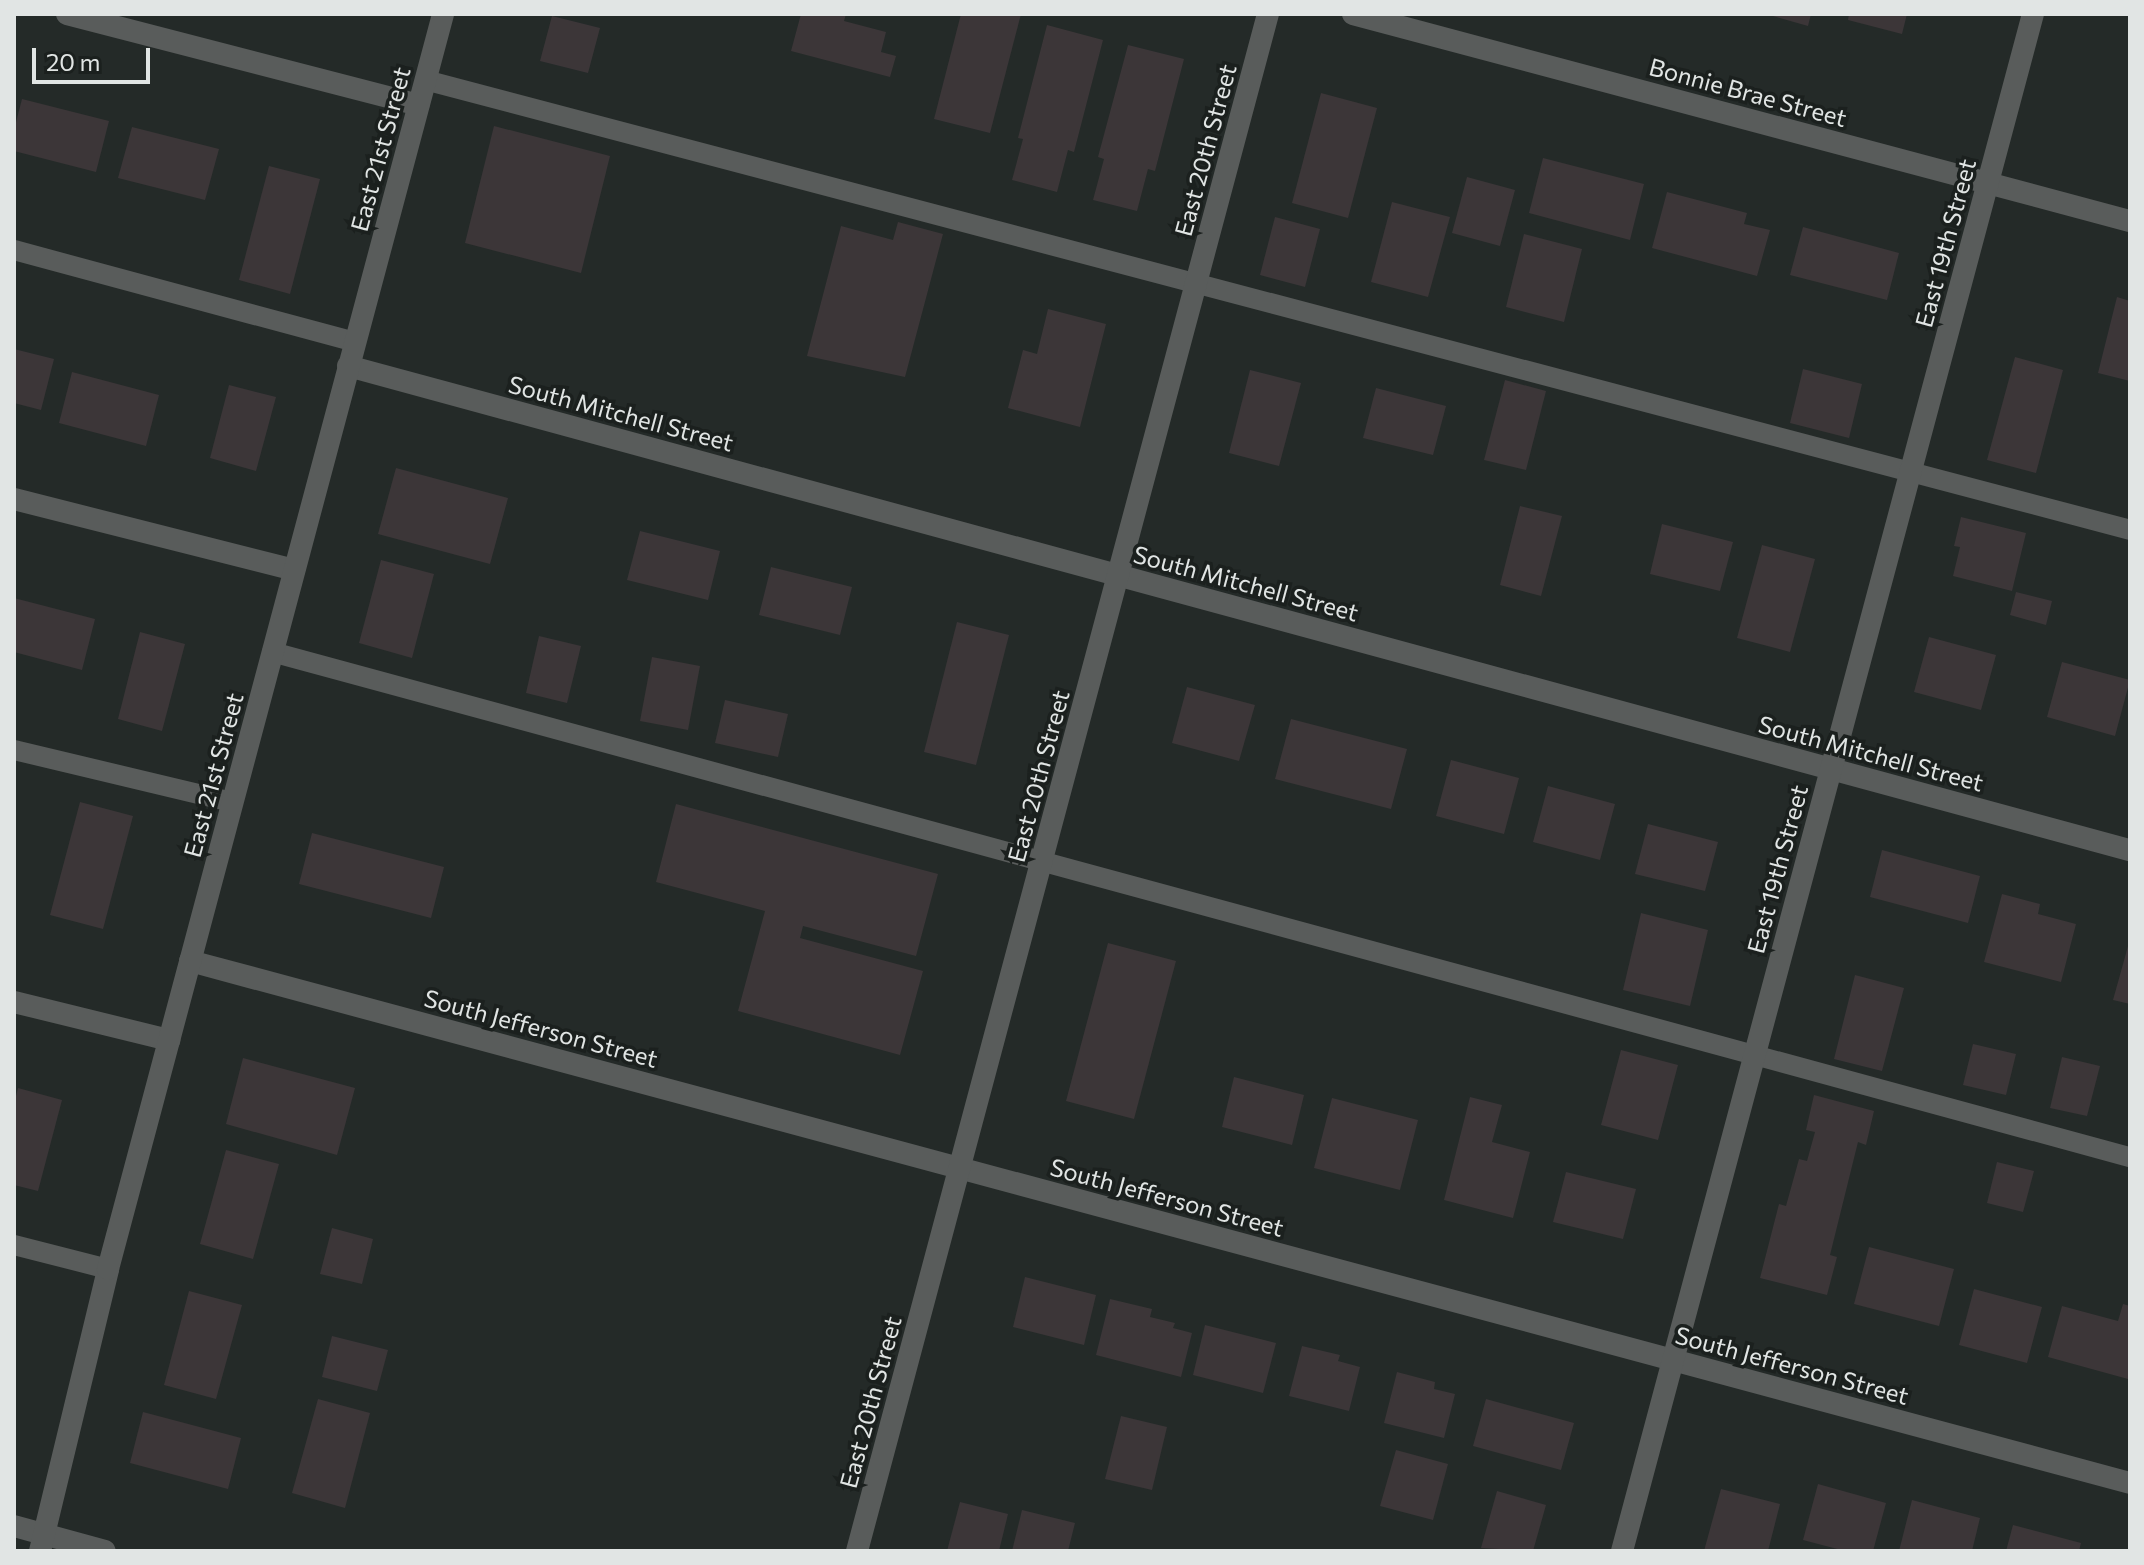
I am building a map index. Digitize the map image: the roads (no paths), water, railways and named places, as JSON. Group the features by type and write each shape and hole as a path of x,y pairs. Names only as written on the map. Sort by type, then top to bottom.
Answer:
{"street":[{"path":"67,14 418,105"},
{"name":"East 21st Street","path":"42,1543 108,1269 443,14"},
{"name":"East 20th Street","path":"857,1551 1268,14"},
{"name":"Bonnie Brae Street","path":"1353,14 2130,221"},
{"name":"East 19th Street","path":"1622,1551 2033,14"},
{"name":"South Mitchell Street","path":"348,366 2130,850"},
{"path":"14,499 294,570"},
{"name":"South Jefferson Street","path":"190,961 2130,1483"},
{"path":"14,1002 169,1040"},
{"path":"14,1526 42,1543 105,1551"}],"lane":[{"path":"425,80 2130,530"},
{"path":"14,250 355,342"},
{"path":"272,652 2130,1157"},
{"path":"14,750 232,802"},
{"path":"14,1245 108,1269"}]}
